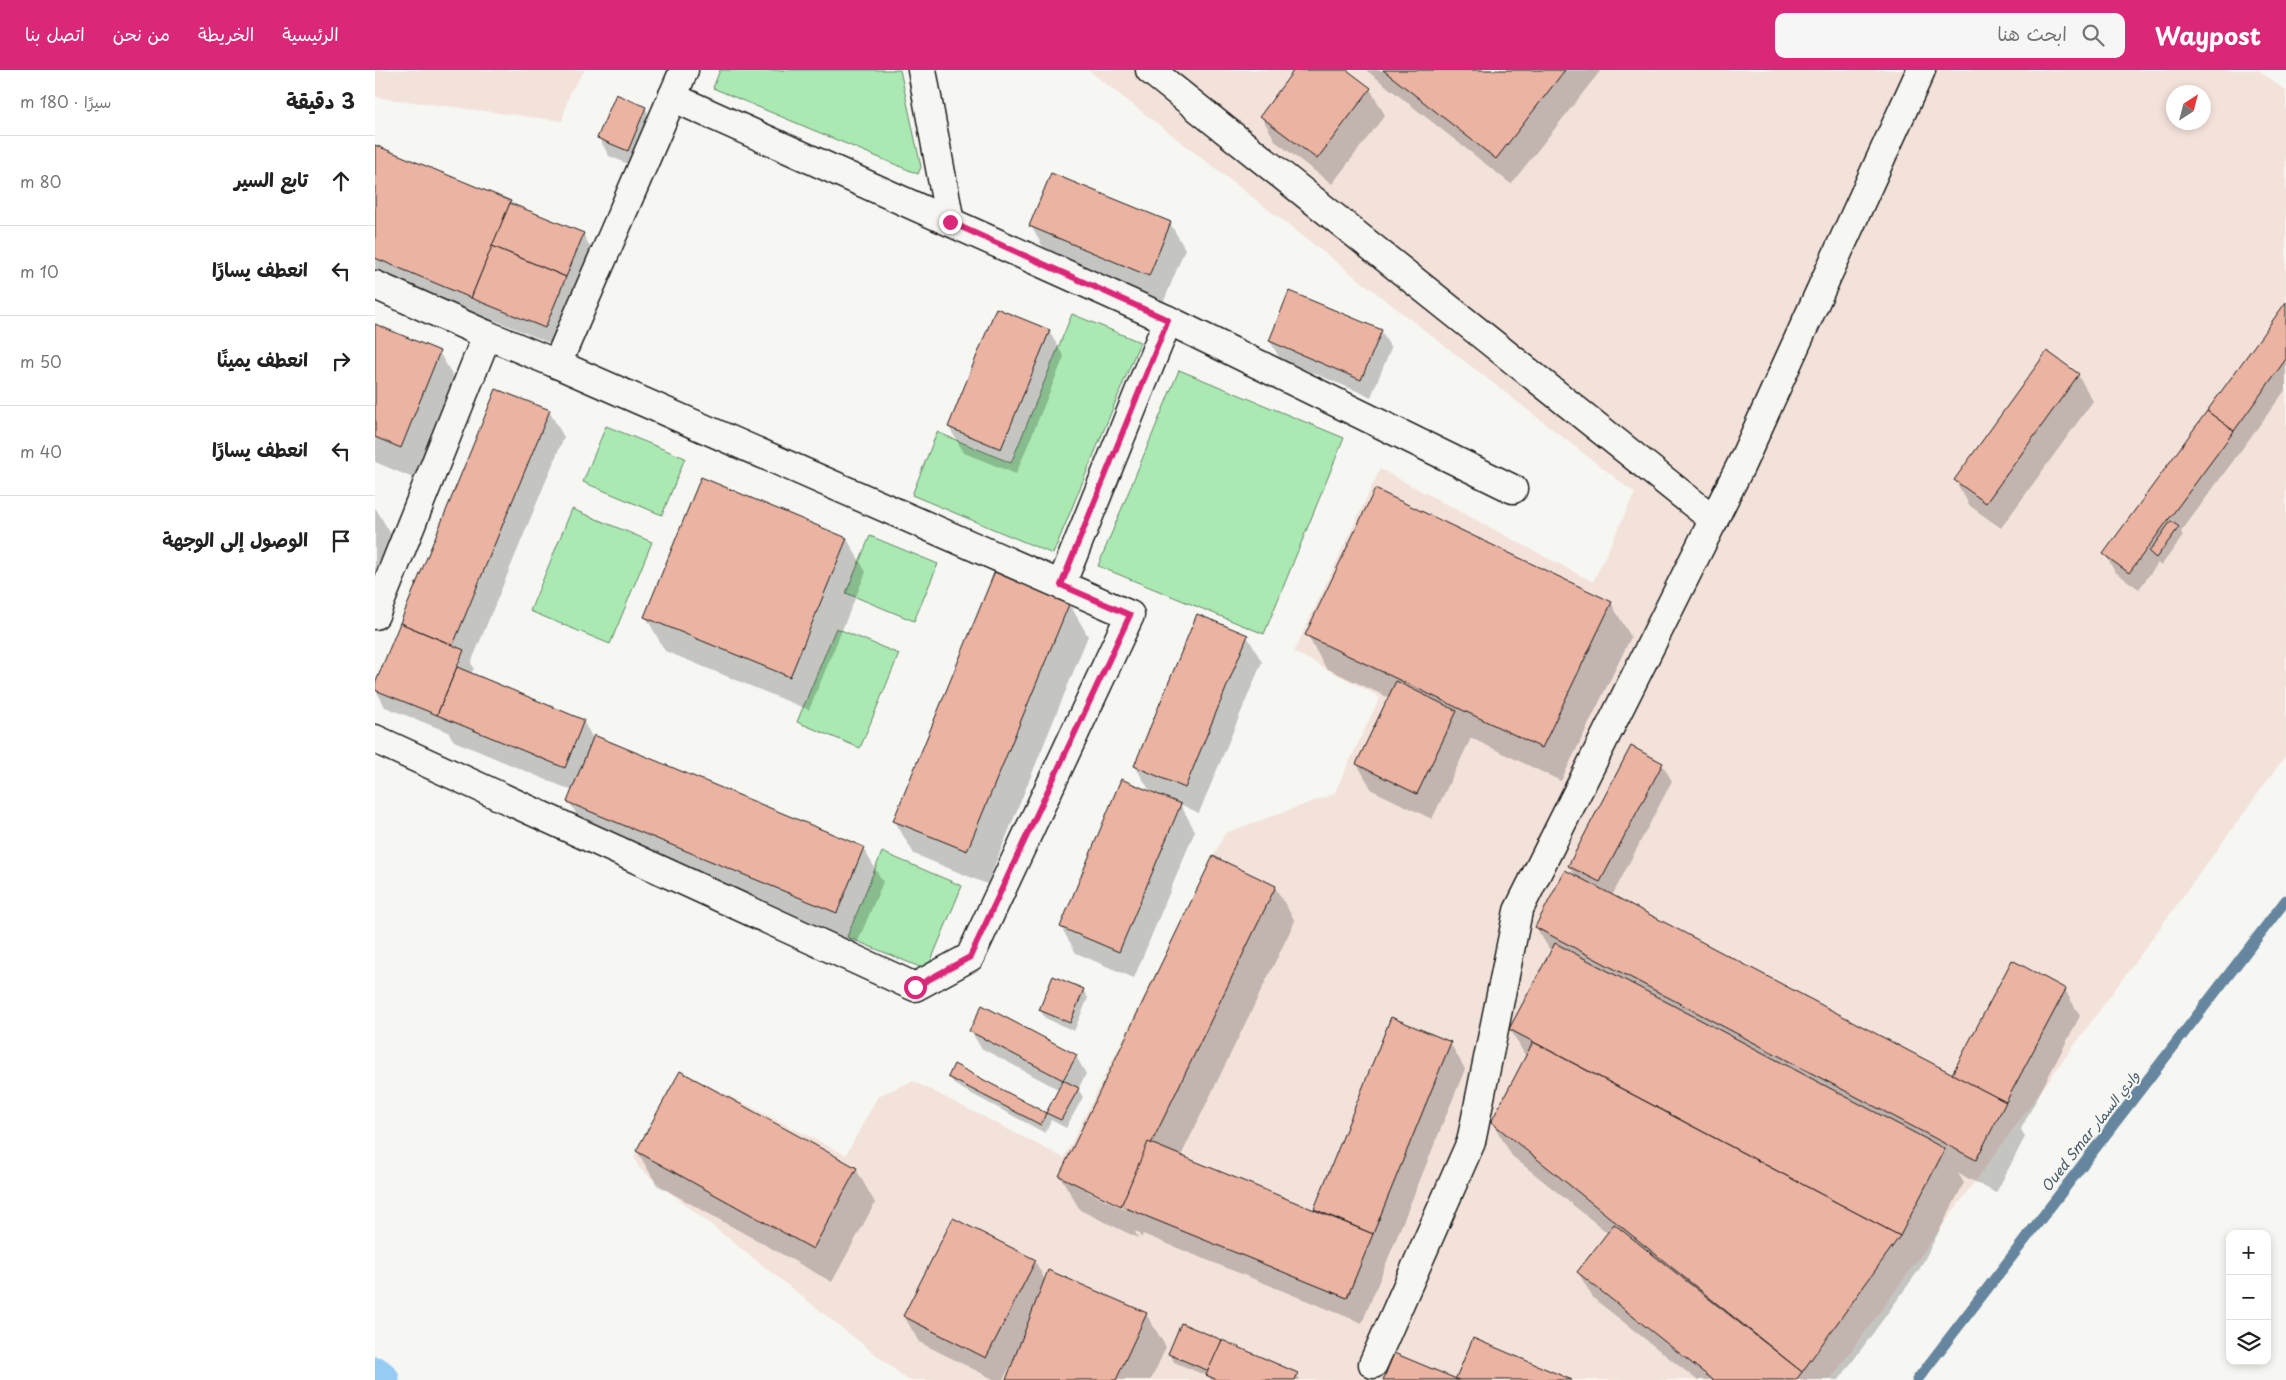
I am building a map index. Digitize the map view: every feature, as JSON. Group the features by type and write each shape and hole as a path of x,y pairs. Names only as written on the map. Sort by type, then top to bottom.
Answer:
{"street":[{"path":"557,364 684,70"},
{"path":"922,70 950,222"},
{"path":"1150,70 1714,520"},
{"path":"1373,1364 1471,1142 1518,911 1741,466 1921,70"},
{"path":"673,97 1168,320 1513,489"},
{"path":"375,285 1130,615 970,957 915,987 375,740"},
{"path":"1061,585 1168,320"},
{"path":"375,615 487,335"}],"shaded area":[{"path":"375,70 585,70 570,92 562,121 375,97"},
{"path":"1088,70 2258,70 2286,91 2286,755 1830,1380 908,1380 639,1168 634,1156 680,1071 846,1155 878,1096 913,1081 1064,1158 1225,833 1334,794 1380,697 1294,652 1380,469 1593,582 1635,493"}],"green space":[{"path":"720,70 900,70 921,167 918,174 713,88"},
{"path":"1072,314 1140,342 1053,554 912,495 937,432 1011,463"},
{"path":"1179,370 1344,438 1264,634 1098,566"},
{"path":"606,426 685,458 662,515 583,482"},
{"path":"572,509 652,542 610,644 530,611"},
{"path":"870,536 938,564 914,621 846,593"},
{"path":"836,628 899,654 860,748 797,722"},
{"path":"882,852 962,886 927,970 847,937"}],"building":[{"path":"1294,70 1347,70 1371,88 1317,159 1260,116"},
{"path":"1383,70 1565,70 1496,159"},
{"path":"616,94 646,107 628,151 597,138"},
{"path":"375,145 511,201 471,298 375,258"},
{"path":"1051,173 1171,222 1149,276 1029,226"},
{"path":"510,203 584,233 566,277 492,246"},
{"path":"492,246 566,277 545,328 471,298"},
{"path":"1289,291 1382,330 1361,380 1269,341"},
{"path":"2286,302 2286,359 2234,431 2207,411"},
{"path":"996,308 1050,330 1001,449 948,427"},
{"path":"375,324 440,351 401,448 375,437"},
{"path":"2047,351 2079,374 1986,503 1954,480"},
{"path":"496,389 550,410 453,645 400,623"},
{"path":"2207,411 2234,431 2129,573 2103,554"},
{"path":"701,477 847,538 790,677 644,617"},
{"path":"1375,489 1612,602 1542,748 1305,635"},
{"path":"2171,521 2179,527 2156,558 2149,552"},
{"path":"995,571 1070,602 967,851 893,821"},
{"path":"1197,614 1248,635 1185,788 1134,766"},
{"path":"400,623 464,650 437,715 375,690 375,684"},
{"path":"457,667 584,720 565,768 437,715"},
{"path":"1396,681 1457,711 1417,794 1356,764"},
{"path":"594,735 864,847 837,913 567,802"},
{"path":"1631,746 1663,763 1600,882 1568,866"},
{"path":"1121,779 1181,804 1119,952 1060,927"},
{"path":"1213,856 1276,886 1121,1206 1059,1176"},
{"path":"1565,870 2006,1102 1976,1160 1535,927"},
{"path":"1555,943 1945,1149 1900,1236 1509,1029"},
{"path":"2012,960 2066,989 2006,1102 1952,1074"},
{"path":"1053,976 1084,989 1070,1023 1039,1010"},
{"path":"982,1005 1077,1055 1063,1080 969,1031"},
{"path":"1391,1017 1451,1042 1373,1234 1314,1209"},
{"path":"1533,1042 1900,1236 1802,1372 1491,1122"},
{"path":"954,1064 1046,1113 1041,1125 948,1077"},
{"path":"680,1071 857,1168 813,1249 636,1151"},
{"path":"1063,1080 1079,1088 1061,1120 1046,1113"},
{"path":"1148,1142 1373,1234 1347,1298 1121,1206"},
{"path":"953,1218 1036,1260 986,1358 903,1316"},
{"path":"1614,1224 1802,1372 1796,1380 1713,1380 1577,1272"},
{"path":"1048,1270 1147,1313 1116,1380 1006,1380"},
{"path":"1181,1323 1222,1340 1209,1371 1168,1354"},
{"path":"1473,1338 1572,1380 1455,1380"},
{"path":"1222,1340 1298,1373 1295,1380 1217,1380 1206,1375"},
{"path":"1394,1353 1459,1380 1383,1380"}],"waterway":[{"name":"Oued Smar وادي السمار","path":"1917,1380 2286,900"},
{"path":"375,1376 380,1380"}],"route":[{"path":"915,987 970,957 1130,615 1061,585 1168,320 950,222"}]}
